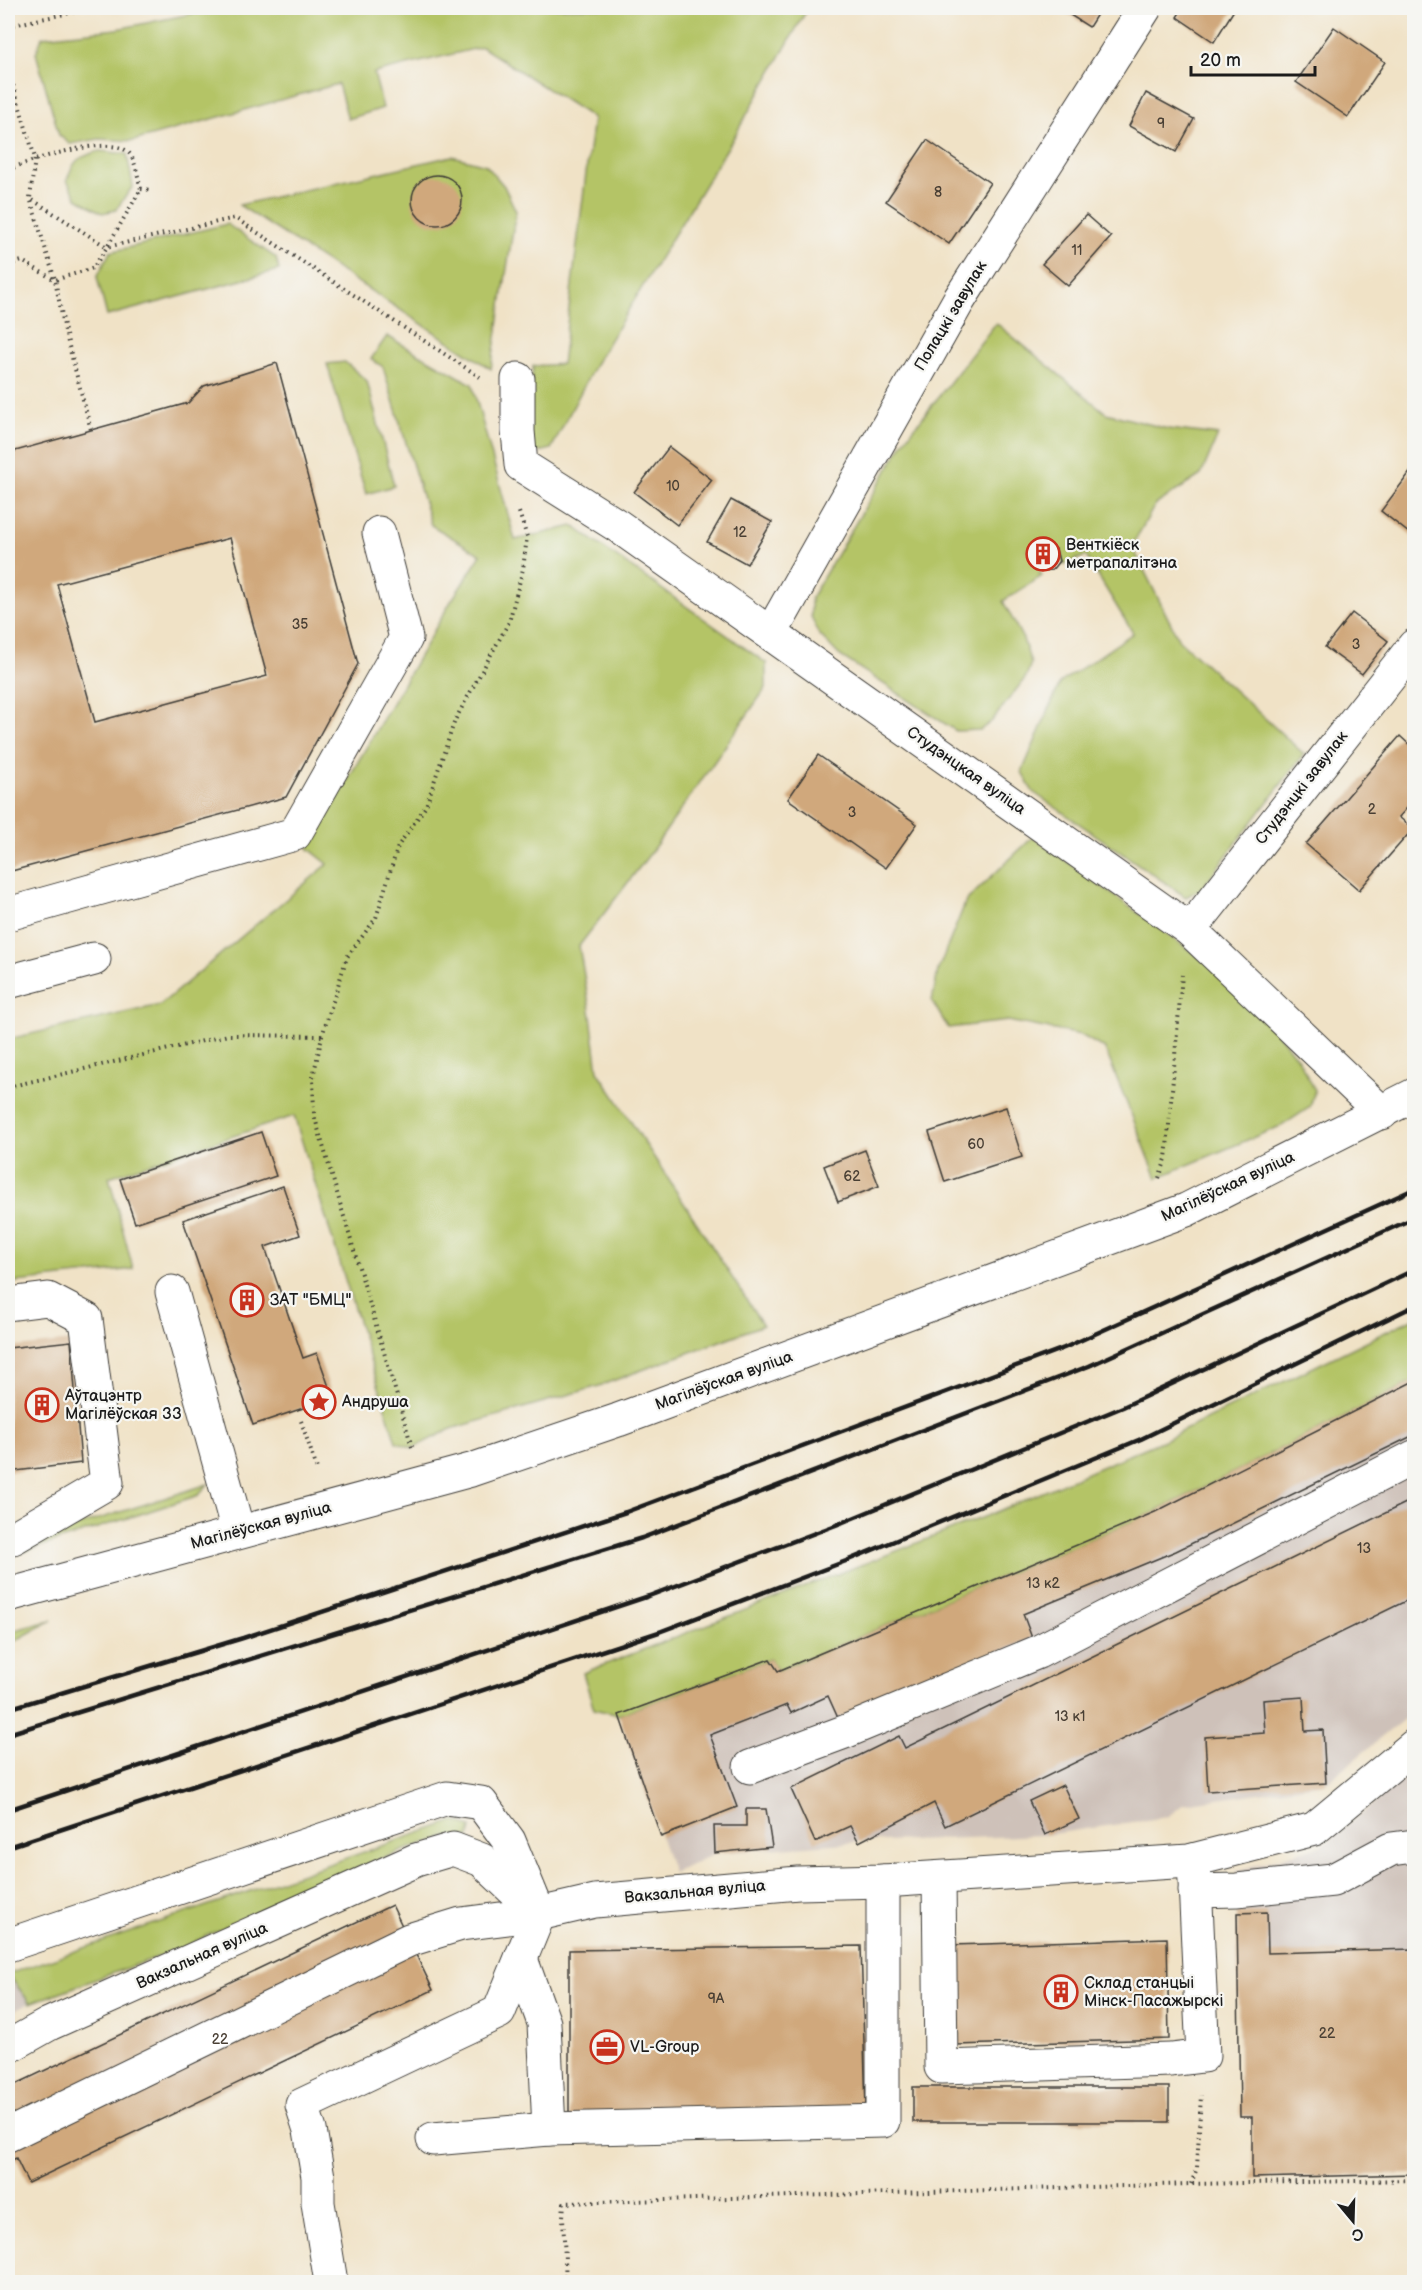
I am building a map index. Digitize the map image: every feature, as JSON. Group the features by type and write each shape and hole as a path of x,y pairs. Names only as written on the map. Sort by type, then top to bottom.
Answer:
{"street":[{"name":"Полацкі завулак","path":"771,633 959,300 1145,8"},
{"name":"Студэнцкая вуліца","path":"503,381 518,431 521,465 618,526 1190,930 1382,1113"},
{"path":"8,914 295,834 406,638 379,533"},
{"name":"Студэнцкі завулак","path":"1190,930 1414,646"},
{"path":"8,982 94,959"},
{"name":"Магілёўская вуліца","path":"8,1595 238,1531 471,1470 618,1420 1186,1210 1414,1095"},
{"path":"172,1292 238,1531"},
{"path":"8,1304 48,1299 86,1319 106,1483 13,1538 8,1538"},
{"path":"750,1767 847,1731 1038,1652 1414,1457"},
{"name":"Вакзальная вуліца","path":"8,2048 49,2024 362,1884 416,1860 453,1849 482,1860 539,1914 595,1901 798,1883 939,1878 1195,1876 1314,1829 1414,1746"},
{"path":"8,1945 447,1798 481,1803 509,1841 539,1914 499,2012 302,2104 310,2130 316,2165 318,2203 331,2283"},
{"path":"939,1878 941,2067 1171,2060 1203,2056 1195,1876 1237,1890 1333,1880 1391,1849 1414,1846"},
{"path":"433,2139 549,2129 883,2121 883,1881"},
{"path":"8,2134 409,1940 461,1924 539,1914"},
{"path":"520,1959 544,2023 549,2129"}],"path":[{"path":"8,26 93,8"},
{"path":"8,68 35,158 30,198 55,280 65,331 91,430"},
{"path":"8,170 35,158 97,145 124,149 130,154 141,189 93,268 55,280 22,261 8,265"},
{"path":"141,189 152,190"},
{"path":"30,198 107,247 236,218 503,381"},
{"path":"415,1454 314,1115 313,1077 322,1036 347,957 376,918 398,846 426,806 455,720 509,622 523,568 527,537 517,503"},
{"path":"1157,1181 1166,1159 1182,968 1190,930"},
{"path":"8,1087 228,1035 322,1036"},
{"path":"301,1421 320,1477"},
{"path":"1191,2184 1197,2168 1203,2056"},
{"path":"566,2283 564,2203 662,2202 1191,2184 1414,2180"}],"shaded area":[{"path":"1414,1381 1414,1711 1326,1783 1184,1804 1167,1817 1045,1835 859,1842 715,1853 673,1873 619,1715 770,1659 777,1670 1155,1512"},
{"path":"1414,1770 1414,2174 1252,2178 1252,2118 1240,2117 1236,1871 1323,1845"},
{"path":"8,1972 30,2003 8,2014"}],"green space":[{"path":"220,8 808,8 731,142 597,361 551,449 526,455 533,366 562,364 593,118 482,47 374,73 383,108 348,119 338,84 133,141 99,139 70,144 59,135 36,53 42,37 117,29"},
{"path":"100,151 127,154 133,186 116,210 102,213 77,198 67,180 72,167 78,160"},
{"path":"452,156 486,165 504,186 516,211 491,369 239,205"},
{"path":"227,224 276,258 279,270 107,316 97,277 110,252"},
{"path":"996,323 1106,413 1168,429 1218,435 1201,475 1155,505 1132,546 1179,640 1304,754 1202,888 1186,897 1033,792 1022,772 1060,683 1133,633 1086,556 1064,564 1056,549 1042,541 1027,550 1042,576 1003,601 1023,639 1031,663 1026,677 992,721 980,730 956,731 839,655 818,633 811,616 811,598 905,440"},
{"path":"387,336 472,384 515,540 573,526 766,663 766,688 649,855 579,946 598,1071 763,1325 599,1386 451,1429 413,1448 396,1442 294,1116 109,1177 133,1269 8,1283 8,1039 160,1005 328,864 308,848 450,603 481,555 431,525 383,367 371,359"},
{"path":"345,362 367,381 394,486 366,494 327,364"},
{"path":"1033,837 1210,965 1248,996 1298,1059 1315,1090 1310,1107 1283,1125 1157,1178 1105,1049 1081,1035 1008,1021 948,1028 932,1001 938,970 966,901"},
{"path":"1414,1318 1414,1381 1155,1512 778,1671 770,1659 619,1715 594,1709 583,1673 989,1515 1166,1439"},
{"path":"208,1484 199,1495 8,1557 8,1548"},
{"path":"52,1620 8,1645 8,1632"},
{"path":"454,1821 471,1827 469,1837 447,1837 405,1850 297,1892 180,1949 30,2003 8,1974"}],"building":[{"path":"1059,8 1101,8 1089,27"},
{"path":"1183,8 1230,8 1234,10 1214,42 1177,17"},
{"path":"1334,27 1385,62 1348,117 1296,82"},
{"path":"1146,93 1194,119 1176,152 1129,126"},
{"path":"927,140 990,183 949,244 886,201"},
{"path":"437,175 455,182 462,200 455,218 437,225 419,218 412,200 419,182"},
{"path":"1086,215 1111,237 1068,286 1042,264"},
{"path":"277,363 358,664 286,797 8,872 8,453 188,403 204,386","holes":["230,538 267,676 95,722 57,584"]},
{"path":"669,447 712,480 677,525 634,492"},
{"path":"1414,467 1414,537 1381,511"},
{"path":"731,500 772,522 747,564 707,542"},
{"name":"Венткіёск метрапалітэна","path":"1042,541 1056,549 1059,561 1052,570 1040,571 1027,550"},
{"path":"1352,613 1388,641 1362,674 1325,647"},
{"path":"1400,736 1414,749 1414,800 1399,817 1413,829 1359,890 1306,844"},
{"path":"818,755 917,824 886,868 788,799"},
{"path":"1006,1107 1022,1157 945,1182 929,1132"},
{"path":"261,1132 276,1176 135,1223 120,1179"},
{"path":"865,1150 879,1186 838,1202 824,1166"},
{"name":"ЗАТ \"БМЦ\"","path":"283,1186 300,1235 265,1247 303,1358 317,1353 333,1398 253,1425 183,1220"},
{"name":"Аўтацэнтр Магілёўская 33","path":"71,1341 81,1463 8,1472 8,1348"},
{"path":"1414,1381 1414,1435 1176,1551 1023,1614 1032,1638 838,1718 828,1696 791,1713 787,1705 710,1735 737,1807 661,1837 619,1715 770,1659 778,1671 1155,1512"},
{"path":"1414,1499 1414,1597 945,1826 934,1803 859,1842 850,1826 815,1842 791,1789 899,1736 905,1748"},
{"path":"1303,1697 1305,1731 1323,1730 1326,1783 1208,1791 1205,1737 1265,1733 1263,1700"},
{"path":"1063,1785 1079,1819 1045,1835 1029,1801"},
{"path":"746,1809 766,1809 772,1847 715,1853 714,1826 746,1826"},
{"path":"392,1905 433,1990 28,2183 16,2158 8,2162 8,2088"},
{"path":"1267,1912 1268,1953 1414,1949 1414,2174 1252,2178 1252,2117 1240,2117 1237,1913"},
{"name":"Склад станцыі Мінск-Пасажырскі","path":"1167,1938 1169,2039 955,2045 953,1945"},
{"path":"861,1946 866,2109 569,2118 569,1950"},
{"path":"913,2087 1169,2087 1169,2122 913,2122"}],"railway":[{"path":"8,1709 243,1638 626,1512 1064,1348 1414,1189"},
{"path":"8,1734 642,1538 1089,1366 1414,1218"},
{"path":"8,1810 649,1596 836,1525 1123,1407 1414,1270"},
{"path":"8,1847 659,1632 846,1561 1141,1439 1414,1306"}],"place":[{"name":"Венткіёск метрапалітэна","path":"1043,554"},
{"name":"ЗАТ \"БМЦ\"","path":"247,1300"},
{"name":"Андруша","path":"319,1402"},
{"name":"Аўтацэнтр Магілёўская 33","path":"42,1405"},
{"name":"Склад станцыі Мінск-Пасажырскі","path":"1061,1992"},
{"name":"VL-Group","path":"607,2047"}]}
